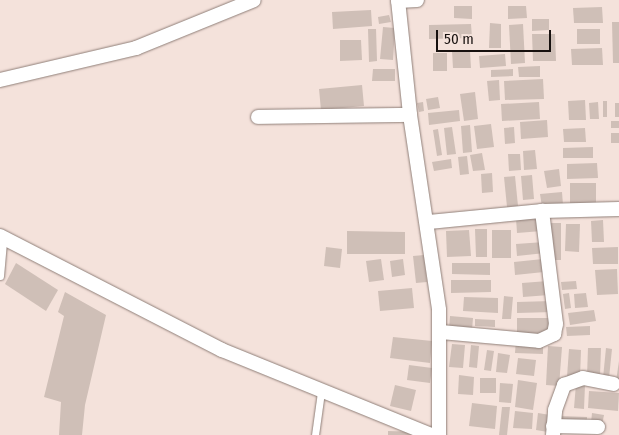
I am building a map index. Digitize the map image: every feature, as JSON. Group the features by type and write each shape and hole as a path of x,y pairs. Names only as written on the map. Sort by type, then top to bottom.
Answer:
{"street":[{"path":"0,80 136,48 254,0"},
{"path":"417,0 398,1 410,115 429,222 441,332 439,435"},
{"path":"258,117 410,115"},
{"path":"429,222 542,211 619,209"},
{"path":"441,332 539,341 554,334 556,324 542,211"},
{"path":"2,237 166,323 321,392 431,435"},
{"path":"598,427 553,431 564,385 572,379 583,378 613,384"}],"lane":[{"path":"0,276 2,237"},
{"path":"314,435 321,392"}],"building":[{"path":"454,6 472,6 472,19 454,18"},
{"path":"508,6 526,6 527,18 508,19"},
{"path":"602,7 603,23 574,23 573,8"},
{"path":"371,10 372,26 333,29 332,12"},
{"path":"389,15 391,22 379,24 378,17"},
{"path":"532,19 549,19 549,30 532,31"},
{"path":"612,22 619,22 619,63 613,63"},
{"path":"490,23 501,24 501,48 489,48"},
{"path":"471,24 472,38 429,39 429,25"},
{"path":"523,24 525,63 511,64 509,25"},
{"path":"383,27 395,28 393,60 380,59"},
{"path":"368,29 376,29 377,61 369,62"},
{"path":"577,29 600,29 600,44 577,44"},
{"path":"532,34 555,34 556,61 533,61"},
{"path":"340,40 361,40 362,60 340,61"},
{"path":"602,48 603,65 572,65 571,49"},
{"path":"452,51 470,51 471,68 453,68"},
{"path":"433,53 447,53 447,71 433,71"},
{"path":"505,54 506,66 480,68 479,56"},
{"path":"540,66 540,77 519,77 518,67"},
{"path":"373,69 395,69 395,81 372,81"},
{"path":"513,69 513,76 491,77 491,70"},
{"path":"543,79 544,99 505,100 504,81"},
{"path":"499,80 500,100 489,101 487,81"},
{"path":"362,85 364,106 321,110 319,89"},
{"path":"475,92 478,119 464,121 460,94"},
{"path":"438,97 440,108 428,110 426,99"},
{"path":"585,100 586,120 569,120 568,101"},
{"path":"603,101 607,101 607,117 603,117"},
{"path":"423,102 424,111 419,112 417,103"},
{"path":"539,102 540,119 502,121 501,104"},
{"path":"598,102 599,119 590,119 589,103"},
{"path":"615,103 619,103 619,117 615,117"},
{"path":"459,110 460,121 429,125 428,113"},
{"path":"547,120 548,137 521,139 520,122"},
{"path":"611,121 619,121 619,128 611,128"},
{"path":"491,124 494,147 477,149 474,126"},
{"path":"470,125 472,152 463,153 461,126"},
{"path":"452,127 456,154 447,155 444,128"},
{"path":"514,127 515,143 505,144 504,128"},
{"path":"585,128 586,142 564,142 563,129"},
{"path":"438,129 442,155 437,156 433,130"},
{"path":"611,133 619,133 619,143 611,143"},
{"path":"593,147 593,158 563,158 563,148"},
{"path":"535,150 537,169 524,170 523,151"},
{"path":"482,153 485,170 473,171 470,155"},
{"path":"508,154 520,154 521,170 509,171"},
{"path":"467,156 469,174 460,175 458,157"},
{"path":"451,159 452,168 434,171 432,162"},
{"path":"597,163 598,178 567,179 567,164"},
{"path":"559,169 561,186 547,188 544,171"},
{"path":"492,173 493,192 482,193 481,174"},
{"path":"532,175 534,199 523,200 521,176"},
{"path":"515,176 518,206 507,207 504,177"},
{"path":"570,183 596,183 596,203 570,203"},
{"path":"562,192 563,205 542,207 540,194"},
{"path":"540,216 542,231 517,233 516,218"},
{"path":"603,220 604,242 592,242 591,221"},
{"path":"550,223 561,223 561,260 550,260"},
{"path":"566,224 580,224 579,252 565,251"},
{"path":"475,229 487,229 487,257 476,257"},
{"path":"469,230 471,256 447,257 446,231"},
{"path":"492,230 511,230 511,258 492,258"},
{"path":"347,231 405,232 405,254 347,254"},
{"path":"544,242 545,253 517,256 516,244"},
{"path":"326,247 342,249 340,268 324,266"},
{"path":"618,247 618,264 593,264 592,248"},
{"path":"424,255 427,282 416,283 413,256"},
{"path":"381,259 384,280 369,282 366,261"},
{"path":"403,259 405,275 392,277 390,261"},
{"path":"543,259 544,272 515,275 514,262"},
{"path":"16,263 58,290 46,311 5,284"},
{"path":"452,263 490,263 490,275 452,274"},
{"path":"617,269 618,294 597,295 595,270"},
{"path":"451,280 491,280 491,292 451,293"},
{"path":"548,281 549,295 523,297 522,283"},
{"path":"576,281 577,289 562,290 561,282"},
{"path":"412,288 414,308 380,311 378,291"},
{"path":"65,292 106,315 85,405 82,435 59,435 61,402 44,397 64,316 58,312"},
{"path":"569,293 571,308 565,309 563,294"},
{"path":"586,293 588,307 575,308 574,294"},
{"path":"504,296 513,297 511,319 502,319"},
{"path":"464,297 498,298 498,313 463,311"},
{"path":"552,301 553,312 517,313 517,302"},
{"path":"594,310 596,321 570,325 568,313"},
{"path":"450,316 473,318 472,330 449,329"},
{"path":"517,318 550,318 550,335 517,336"},
{"path":"475,319 495,320 495,327 475,326"},
{"path":"590,326 590,335 567,336 566,327"},
{"path":"393,337 432,341 430,363 390,358"},
{"path":"516,340 543,341 543,354 515,353"},
{"path":"452,344 465,345 463,368 449,367"},
{"path":"471,345 479,346 477,368 469,367"},
{"path":"548,346 562,347 559,386 546,385"},
{"path":"588,348 601,348 600,376 587,376"},
{"path":"606,348 612,349 609,378 603,378"},
{"path":"569,349 581,350 580,378 567,377"},
{"path":"487,350 494,351 491,371 484,370"},
{"path":"498,353 510,355 507,373 496,372"},
{"path":"518,358 536,360 534,376 516,374"},
{"path":"619,361 619,389 615,388"},
{"path":"409,365 432,368 430,383 407,380"},
{"path":"459,375 474,377 473,395 458,394"},
{"path":"480,378 496,378 496,393 480,393"},
{"path":"518,380 537,383 533,410 515,407"},
{"path":"500,383 513,384 511,403 499,402"},
{"path":"576,384 585,385 584,409 574,408"},
{"path":"395,385 416,390 411,411 390,406"},
{"path":"589,391 619,393 618,411 588,408"},
{"path":"472,403 497,406 495,429 469,426"},
{"path":"502,407 510,407 507,435 499,435"},
{"path":"515,411 533,413 532,429 513,428"},
{"path":"538,413 550,415 548,432 536,430"},
{"path":"592,413 604,415 602,425 591,423"},
{"path":"559,416 587,417 587,424 559,423"},
{"path":"388,431 417,432 416,435 388,435"}]}
